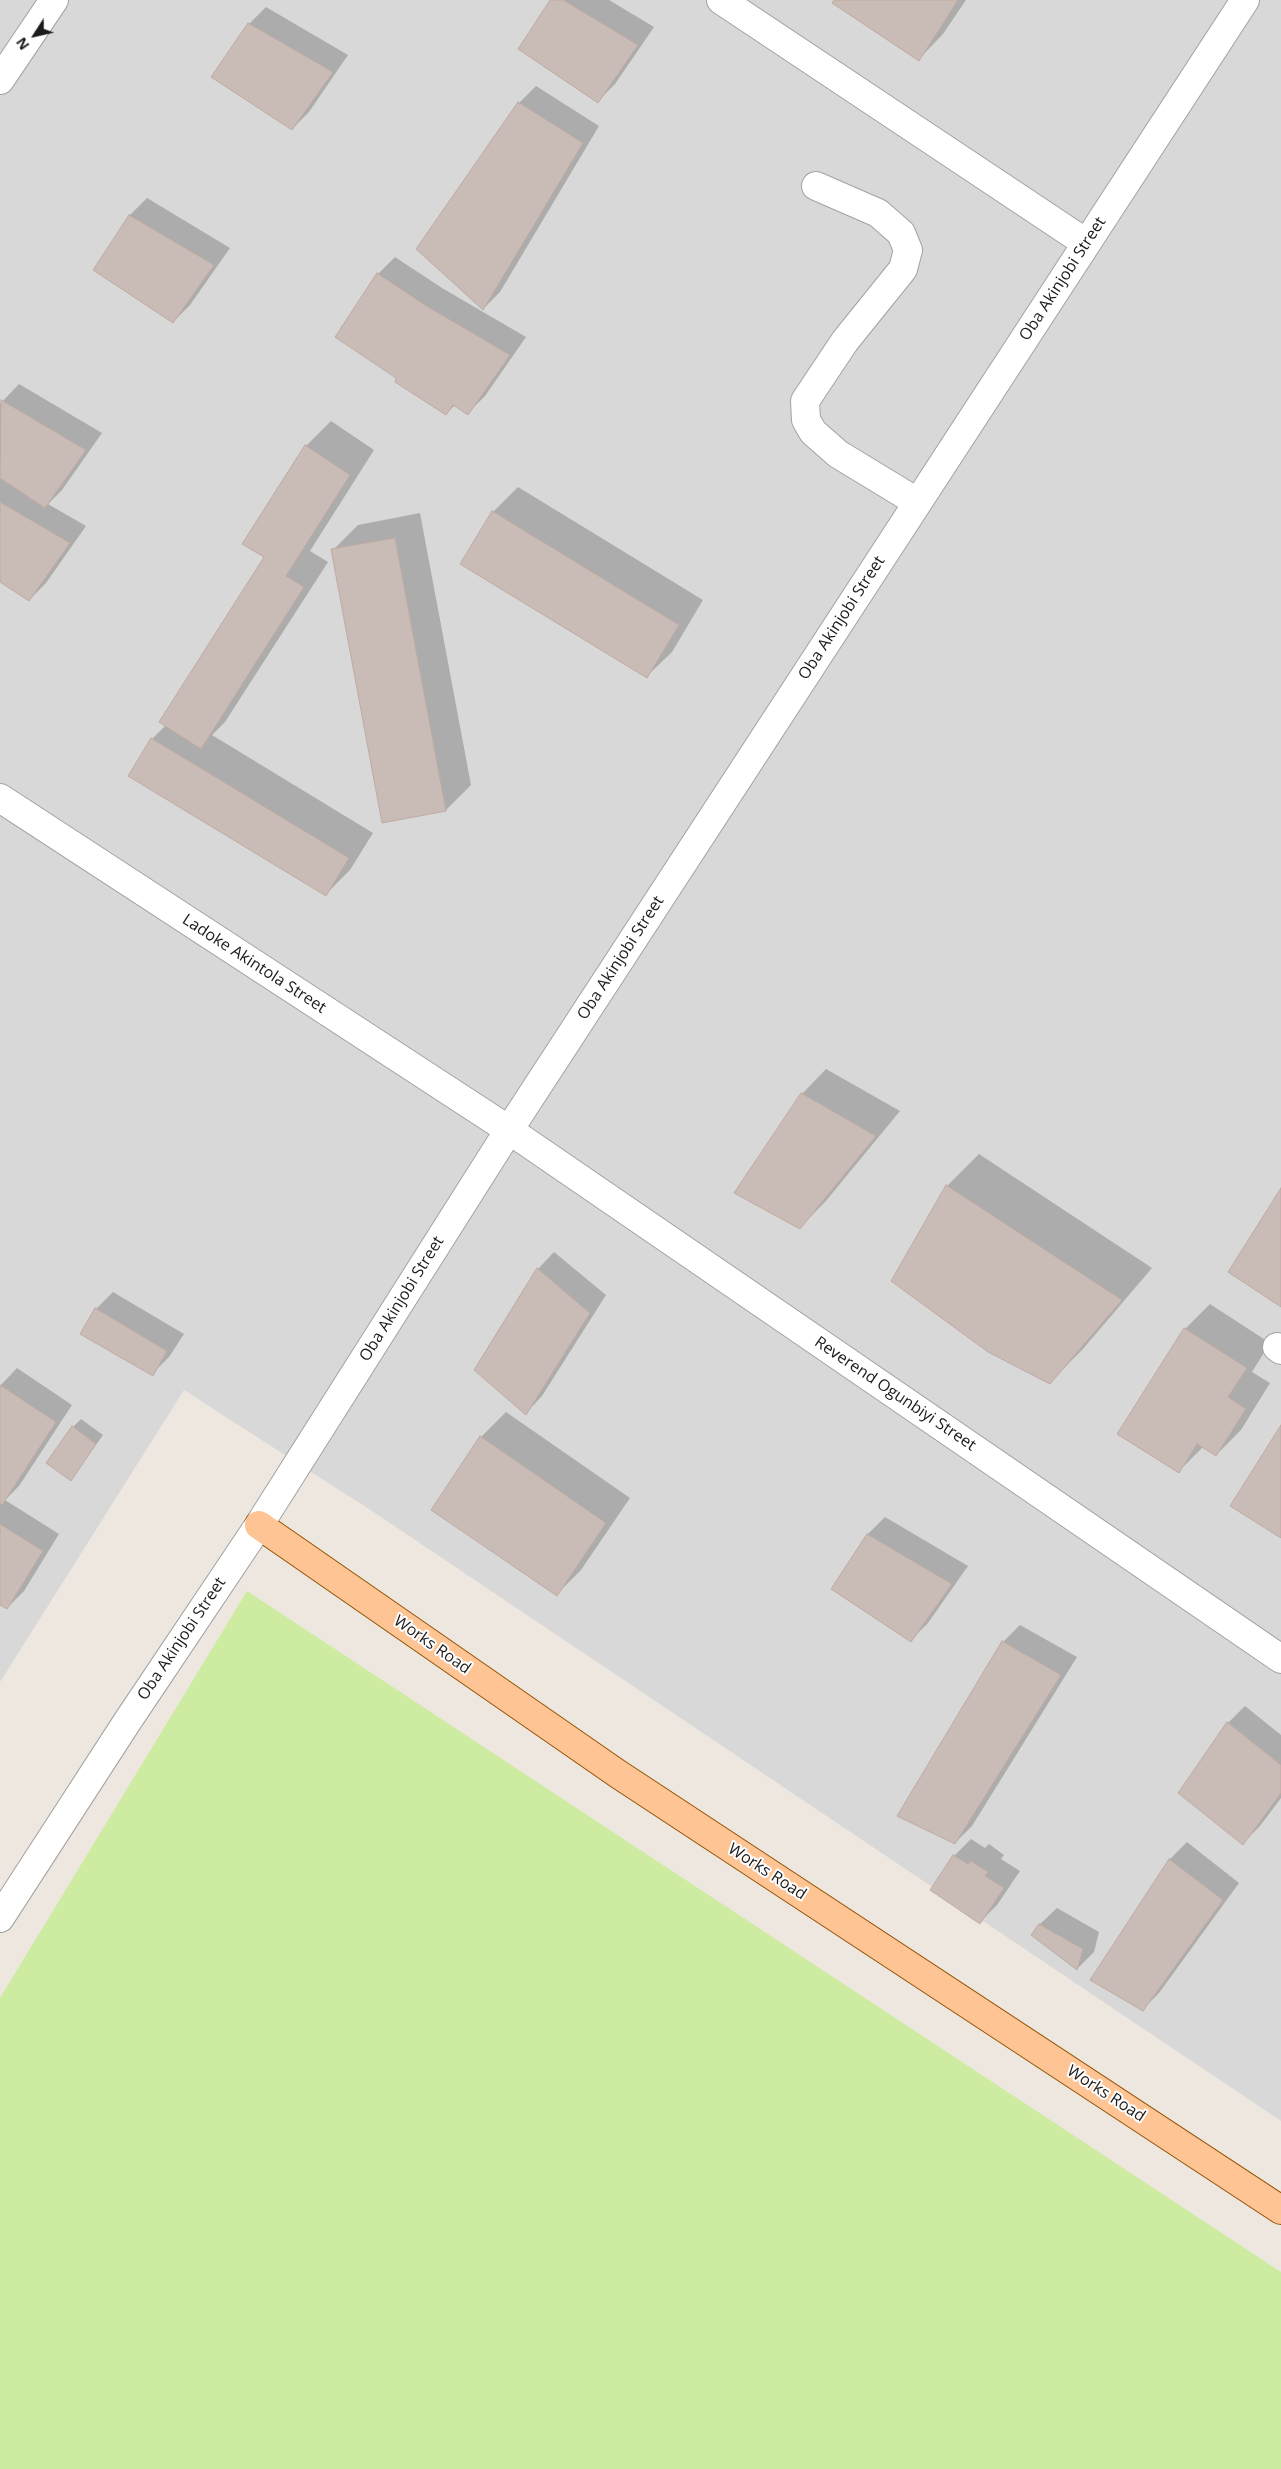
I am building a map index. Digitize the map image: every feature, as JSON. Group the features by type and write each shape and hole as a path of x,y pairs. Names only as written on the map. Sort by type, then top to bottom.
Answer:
{"main road":[{"name":"Works Road","path":"259,1525 618,1774 1281,2210"}],"street":[{"path":"0,80 54,0"},
{"path":"721,0 1086,244"},
{"name":"Oba Akinjobi Street","path":"0,1918 121,1730 259,1525 508,1130 1245,0"},
{"path":"816,186 878,213 901,233 908,250 903,269 845,341 805,401 806,420 813,432 838,454 917,502"},
{"name":"Ladoke Akintola Street","path":"0,798 508,1130"},
{"name":"Reverend Ogunbiyi Street","path":"508,1130 1281,1659"}],"shaded area":[{"path":"0,0 1281,0 1281,2121 375,1513 184,1390 0,1682"}],"green space":[{"path":"247,1591 1281,2272 1281,2469 0,2469 0,1998"}],"building":[{"path":"550,0 563,0 638,45 598,103 518,49"},
{"path":"834,0 958,0 919,61 832,3"},
{"path":"248,23 333,72 292,130 211,77"},
{"path":"518,102 583,143 483,310 416,249"},
{"path":"129,215 214,265 173,323 93,270"},
{"path":"377,273 425,305 510,355 468,415 453,405 446,415 395,382 396,378 335,337"},
{"path":"1,400 86,450 45,508 0,478"},
{"path":"305,445 350,475 286,576 304,587 201,749 159,722 264,557 242,544"},
{"path":"0,502 70,543 29,601 0,582"},
{"path":"492,511 679,625 647,678 460,564"},
{"path":"395,538 446,811 382,823 331,549"},
{"path":"151,738 349,858 326,896 128,776"},
{"path":"801,1093 876,1136 800,1229 734,1193"},
{"path":"946,1185 1122,1300 1050,1384 988,1352 891,1281"},
{"path":"1281,1188 1281,1307 1228,1272"},
{"path":"537,1268 590,1313 526,1415 474,1370"},
{"path":"95,1308 167,1351 153,1376 80,1334"},
{"path":"1184,1328 1247,1368 1228,1397 1246,1409 1216,1456 1197,1444 1179,1473 1117,1434"},
{"path":"0,1385 56,1422 2,1505 0,1504"},
{"path":"1281,1425 1281,1538 1230,1506"},
{"path":"72,1426 96,1444 71,1481 46,1463"},
{"path":"480,1436 606,1523 557,1596 431,1510"},
{"path":"0,1524 43,1551 7,1609 0,1605"},
{"path":"867,1534 952,1584 911,1642 831,1589"},
{"path":"1002,1641 1061,1675 955,1844 897,1816"},
{"path":"1227,1722 1281,1765 1281,1793 1243,1845 1178,1793"},
{"path":"953,1855 968,1864 971,1861 988,1872 985,1876 1004,1888 980,1924 930,1890"},
{"path":"1169,1859 1223,1900 1143,2011 1090,1980"},
{"path":"1039,1924 1083,1949 1077,1970 1031,1935"}]}
